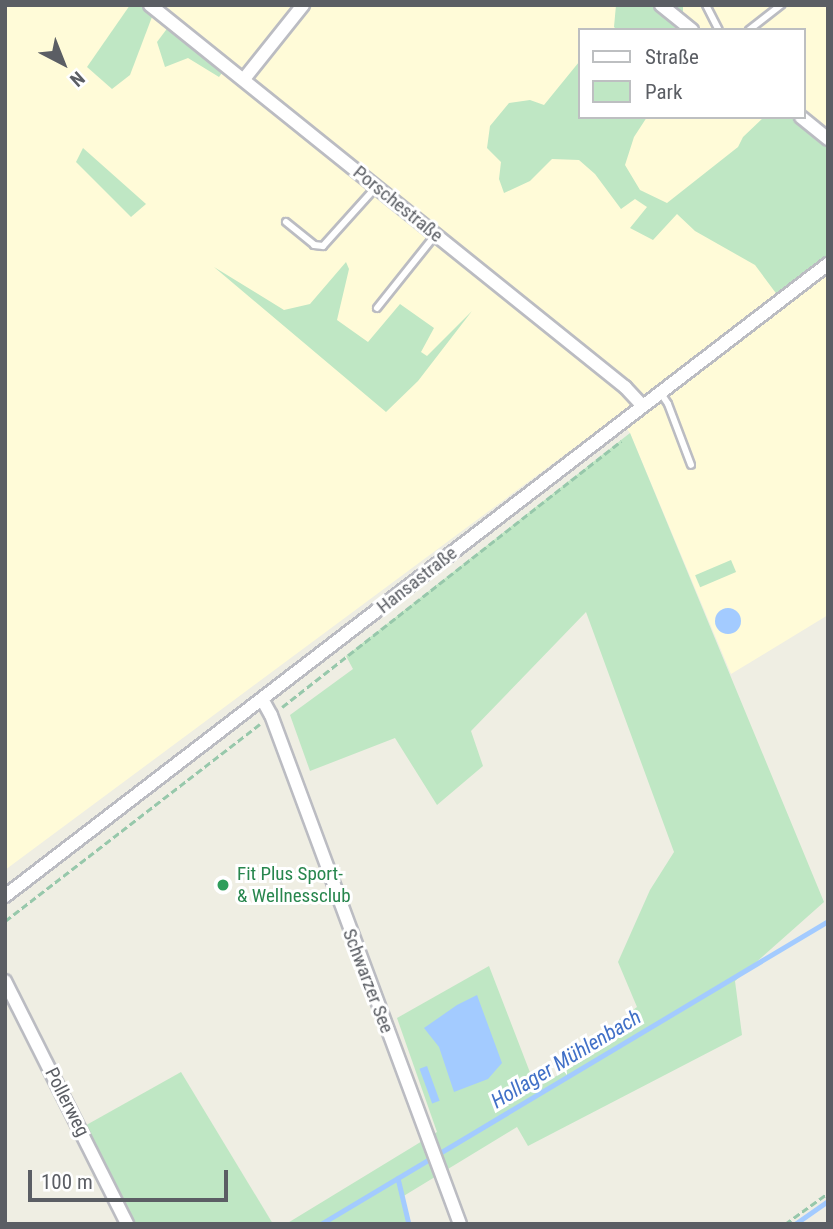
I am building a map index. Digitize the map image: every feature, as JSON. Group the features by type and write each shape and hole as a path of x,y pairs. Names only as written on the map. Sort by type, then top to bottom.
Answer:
{"street":[{"name":"Porschestraße","path":"150,5 625,387 643,407"},
{"path":"244,79 303,5"},
{"path":"661,5 690,28"},
{"path":"804,119 828,139"},
{"name":"Hansastraße","path":"5,895 828,264"},
{"name":"Schwarzer See","path":"262,699 271,715 460,1224"},
{"name":"Pollerweg","path":"5,981 127,1224"}],"lane":[{"path":"706,5 718,28"},
{"path":"752,28 781,5"},
{"path":"286,222 314,245 323,246 377,186"},
{"path":"377,308 436,234"},
{"path":"660,392 668,404 691,465"}],"path":[{"path":"5,921 626,437"},
{"path":"5,909 11,917"},
{"path":"785,1224 828,1193"}],"shaded area":[{"path":"5,5 828,5 828,615 731,674 630,433 617,416 5,870"}],"green space":[{"path":"130,5 150,5 155,9 130,75 112,89 87,67"},
{"path":"616,5 683,5 683,17 676,28 614,27"},
{"path":"172,22 227,66 219,77 188,58 165,67 157,42"},
{"path":"578,63 578,119 646,119 634,137 625,165 640,190 667,203 738,147 743,137 762,119 803,119 828,139 828,264 781,300 755,265 695,231 677,214 653,240 630,228 647,207 635,199 621,209 595,174 579,160 552,159 530,181 504,193 499,179 501,162 487,148 490,126 509,103 530,100 544,105"},
{"path":"83,148 146,204 131,217 76,162"},
{"path":"346,262 349,269 337,320 368,342 400,304 434,328 421,352 427,356 472,311 418,381 386,412 214,267 284,310 310,304"},
{"path":"630,433 824,902 735,981 742,1035 528,1146 517,1127 402,1197 409,1224 286,1224 437,1132 397,1018 489,966 536,1088 607,1046 604,1031 637,1007 618,962 650,890 674,852 586,612 471,731 483,766 437,805 395,738 310,771 290,715 353,669 346,656"},
{"path":"731,560 736,572 700,587 695,575"},
{"path":"181,1072 273,1224 127,1224 81,1128"}],"water":[{"path":"728,608 737,612 741,621 737,630 728,634 719,630 715,621 719,612"},
{"path":"477,995 502,1063 488,1079 454,1092 439,1047 424,1028"},
{"path":"427,1066 440,1101 432,1104 419,1069"}],"waterway":[{"name":"Hollager Mühlenbach","path":"321,1224 828,921"},
{"path":"398,1178 409,1224"},
{"path":"795,1224 828,1201"}],"place":[{"name":"Fit Plus Sport- & Wellnessclub","path":"223,885"}]}
